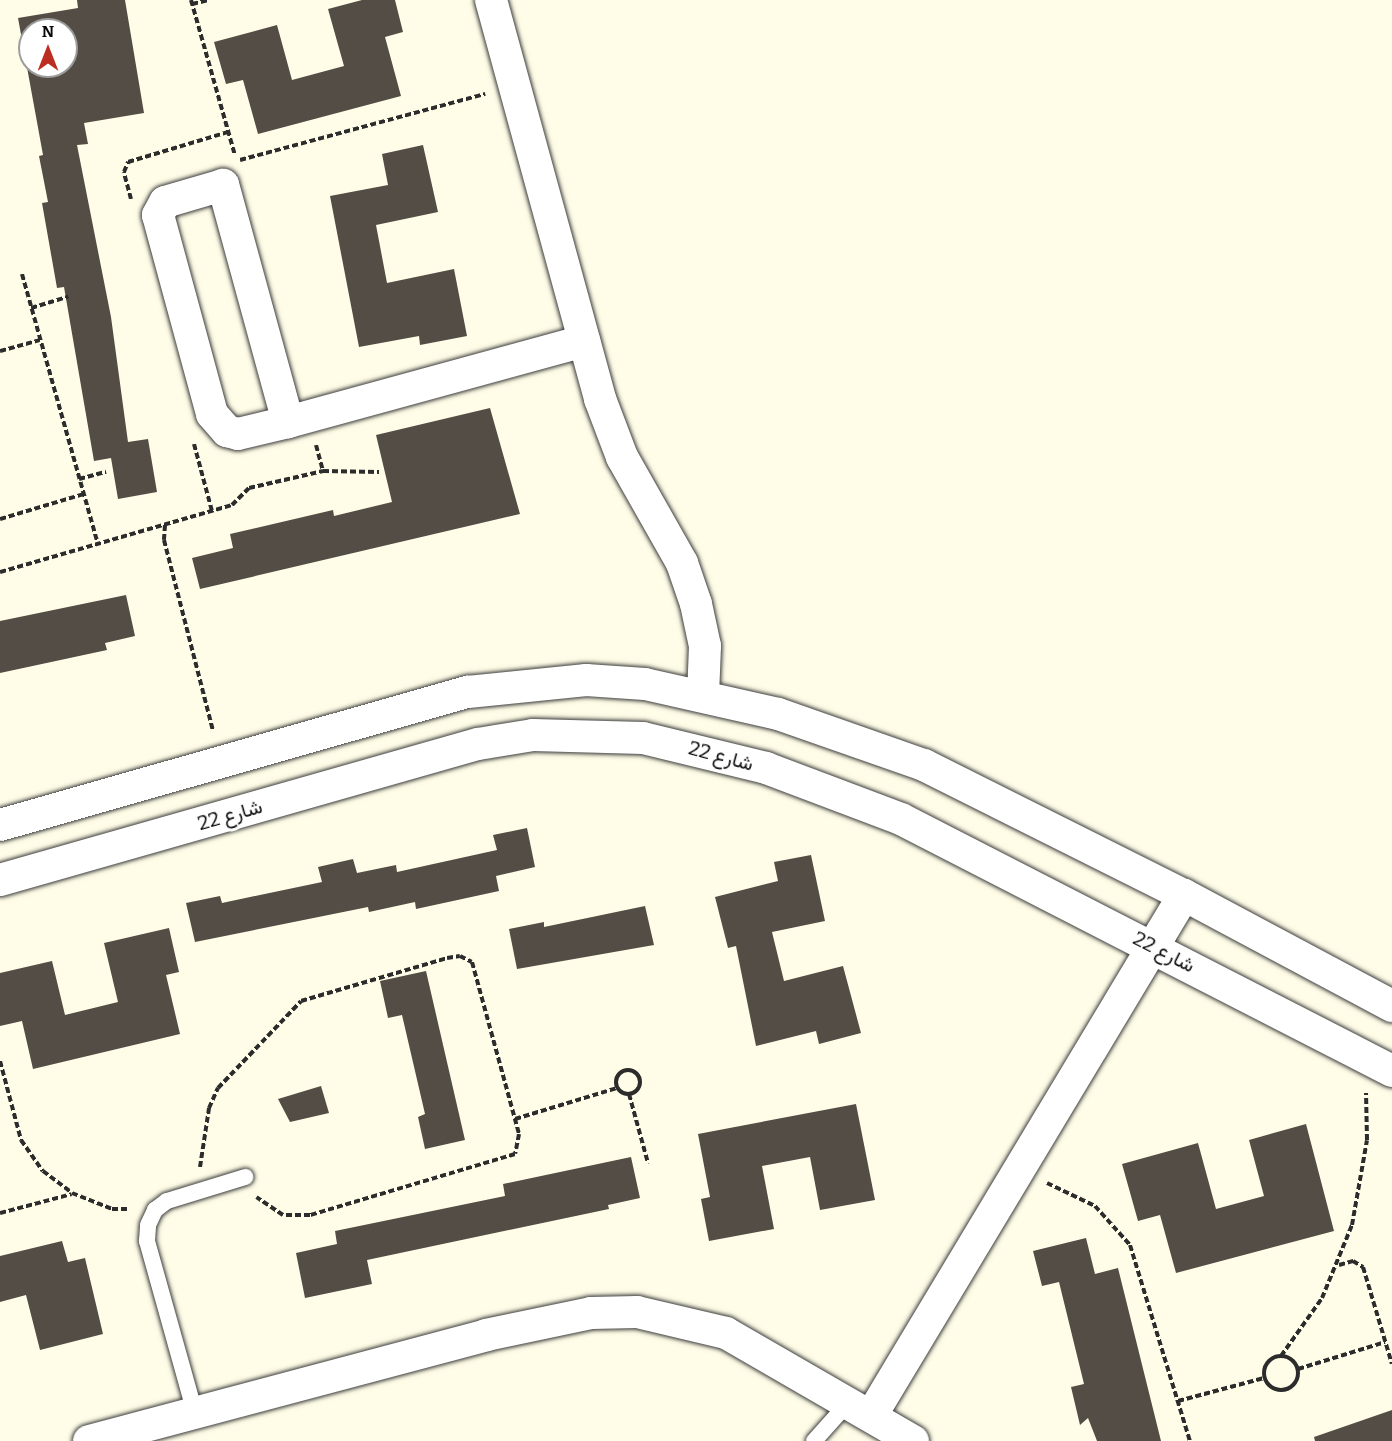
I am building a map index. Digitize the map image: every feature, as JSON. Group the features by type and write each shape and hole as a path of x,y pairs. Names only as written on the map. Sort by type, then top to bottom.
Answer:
{"street":[{"path":"491,0 584,341 622,457 681,563 696,604 705,646 703,694"},
{"path":"288,422 223,185 165,202 158,215 212,414 219,425 238,434 288,422 584,341"},
{"path":"0,825 468,693 526,683 645,684 703,694 852,737 924,765 1184,895 1392,1006"},
{"name":"شارع 22","path":"0,880 478,744 533,735 588,733 696,749 834,792 901,819 1154,946 1392,1071"},
{"path":"860,1410 1019,1171 1184,895"},
{"path":"89,1441 486,1335 591,1314 626,1313 682,1319 726,1333 913,1441"}],"lane":[{"path":"195,1413 147,1241 155,1210 196,1192 245,1177"},
{"path":"814,1441 860,1410"}],"path":[{"path":"192,4 209,0"},
{"path":"236,161 514,86"},
{"path":"22,274 98,545"},
{"path":"31,308 68,297"},
{"path":"0,351 40,340"},
{"path":"0,572 232,505 249,488 324,471 379,472"},
{"path":"79,479 106,472"},
{"path":"0,519 84,495"},
{"path":"165,525 164,540 221,762"},
{"path":"196,1192 204,1130 218,1088 266,1042 289,1011 316,994 447,957 460,956 472,962 478,974 520,1145 507,1160 310,1215 283,1215 259,1201 245,1177"},
{"path":"1264,1378 1264,1367 1281,1356 1304,1328 1338,1265 1362,1183 1367,1140 1360,1054"},
{"path":"0,1061 21,1140 43,1171 72,1193 112,1209 155,1210"},
{"path":"515,1119 617,1088 629,1094 636,1092 640,1078 630,1069 618,1074 617,1088"},
{"path":"629,1094 648,1163"},
{"path":"1019,1171 1095,1206 1130,1245 1190,1441"},
{"path":"0,1213 72,1193"},
{"path":"1338,1265 1353,1261 1363,1267 1392,1364"},
{"path":"1298,1369 1385,1342"},
{"path":"1281,1356 1298,1369"},
{"path":"1264,1378 1280,1391 1298,1380 1298,1369"},
{"path":"1178,1401 1264,1378"}],"building":[{"path":"77,0 125,0 144,113 84,123 88,144 77,145 111,317 128,442 148,439 157,492 118,499 111,458 94,461 64,287 57,288 42,203 48,202 39,156 43,155 29,78 78,78 78,18 18,18 78,8"},
{"path":"362,0 395,0 403,32 385,37 401,96 258,134 243,80 226,84 214,42 277,25 292,80 344,66 328,9"},
{"path":"423,145 438,212 376,225 387,283 454,269 467,336 420,345 419,336 359,347 330,196 388,185 382,154"},
{"path":"490,408 520,514 200,589 192,558 233,548 230,534 333,510 334,516 392,502 376,435"},
{"path":"126,595 135,636 105,643 107,650 0,673 0,621"},
{"path":"527,828 535,867 496,876 499,891 416,909 415,902 369,912 368,907 195,942 186,903 220,896 222,903 322,882 318,867 353,859 357,873 396,865 397,872 497,850 493,835"},
{"path":"811,855 825,921 772,932 784,981 843,966 861,1033 819,1044 816,1031 756,1046 736,946 728,948 715,897 778,881 774,862"},
{"path":"645,906 654,945 517,969 509,929 544,922 544,927"},
{"path":"169,928 179,972 166,975 180,1034 33,1069 22,1021 0,1026 0,973 52,961 65,1015 118,1002 104,943"},
{"path":"426,971 465,1140 425,1149 418,1117 425,1114 402,1015 388,1018 380,981"},
{"path":"321,1086 329,1113 290,1122 278,1099"},
{"path":"856,1104 875,1200 820,1210 810,1157 762,1166 774,1229 709,1241 701,1199 710,1197 698,1134"},
{"path":"1306,1124 1334,1231 1176,1273 1160,1215 1138,1221 1122,1164 1198,1143 1216,1209 1264,1196 1249,1140"},
{"path":"631,1157 640,1198 608,1205 609,1209 367,1260 372,1284 305,1298 296,1253 337,1244 335,1231 505,1196 503,1184"},
{"path":"1086,1238 1095,1274 1118,1268 1161,1441 1097,1441 1088,1418 1080,1425 1071,1387 1084,1384 1059,1282 1042,1286 1033,1251"},
{"path":"62,1241 68,1262 85,1258 103,1334 40,1350 26,1295 0,1302 0,1256"},
{"path":"1392,1410 1392,1441 1315,1441 1314,1437"}]}
